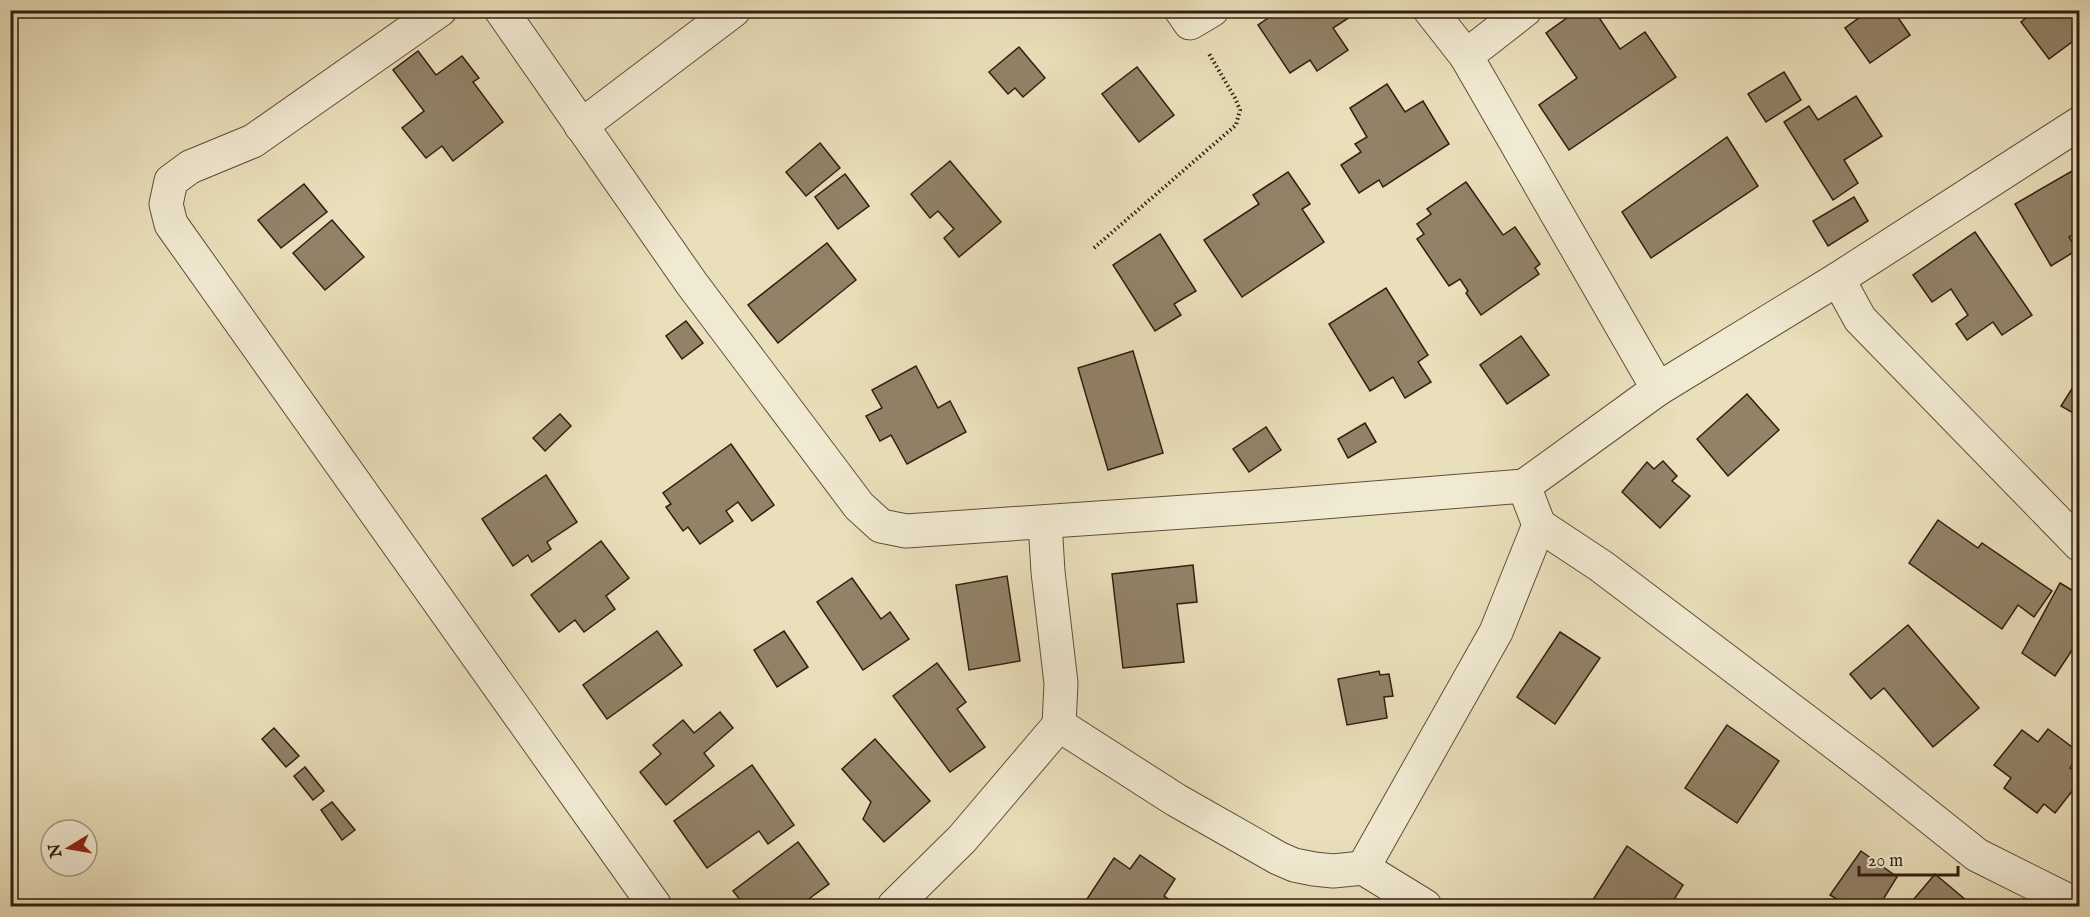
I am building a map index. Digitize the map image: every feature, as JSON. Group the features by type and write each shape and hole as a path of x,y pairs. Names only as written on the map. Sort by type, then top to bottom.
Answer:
{"street":[{"path":"440,10 253,141 190,167 171,181 166,204 171,224 655,906"},
{"path":"501,10 706,303 859,506 881,526 906,531 1524,486 1658,389 1838,279 2079,123"},
{"path":"581,126 734,10"},
{"path":"1430,10 1466,56 1658,389"},
{"path":"1466,56 1525,10"},
{"path":"1838,279 1860,319 2079,545"},
{"path":"1524,486 1539,525 1601,566 1873,772 1977,855 2079,906"},
{"path":"894,906 962,839 1059,725 1061,683 1048,572 1046,522"},
{"path":"1363,868 1496,632 1539,525"},
{"path":"1059,725 1176,801 1278,858 1294,865 1314,869 1333,871 1363,868 1425,906"}],"path":[{"path":"1094,248 1236,125 1240,110 1194,15"}],"building":[{"path":"1280,10 1346,10 1350,17 1333,28 1348,50 1317,71 1310,60 1290,73 1258,25"},
{"path":"1578,10 1594,10 1620,49 1645,32 1676,77 1569,150 1539,105 1577,78 1546,33"},
{"path":"1870,10 1893,10 1910,35 1870,63 1845,28"},
{"path":"2036,10 2080,10 2080,36 2049,59 2021,22"},
{"path":"1019,47 1045,78 1023,97 1015,88 1008,94 989,72"},
{"path":"418,51 436,75 462,56 479,78 473,82 503,122 453,161 442,146 426,158 402,128 424,111 393,70"},
{"path":"1137,67 1174,115 1139,142 1102,94"},
{"path":"1784,72 1801,100 1766,122 1748,94"},
{"path":"1387,84 1405,112 1423,101 1449,144 1383,187 1379,180 1359,193 1341,165 1361,152 1355,144 1367,137 1350,108"},
{"path":"1856,96 1882,136 1844,160 1858,183 1833,200 1784,122 1809,106 1818,120"},
{"path":"1727,137 1758,186 1651,258 1622,212"},
{"path":"820,143 840,168 806,196 786,172"},
{"path":"950,161 1001,222 959,257 944,238 954,229 938,211 930,218 911,194"},
{"path":"2079,167 2080,231 2069,237 2077,250 2051,266 2015,204"},
{"path":"1288,172 1310,204 1302,209 1324,242 1242,297 1204,240 1259,204 1253,195"},
{"path":"845,174 869,206 838,229 815,197"},
{"path":"1466,182 1503,235 1515,227 1540,264 1535,268 1539,274 1481,315 1466,293 1468,291 1460,279 1449,286 1417,239 1424,234 1417,224 1431,214 1427,209"},
{"path":"304,184 327,212 281,248 258,220"},
{"path":"1854,197 1868,221 1828,246 1813,221"},
{"path":"332,220 364,257 325,290 293,253"},
{"path":"1975,232 2032,315 2002,335 1993,322 1967,340 1956,324 1968,315 1951,289 1932,302 1913,275"},
{"path":"1160,234 1196,291 1174,304 1181,315 1155,331 1113,265"},
{"path":"827,243 856,280 778,343 748,305"},
{"path":"1386,288 1428,355 1418,362 1431,382 1405,398 1393,377 1370,391 1329,324"},
{"path":"686,321 703,343 682,359 666,336"},
{"path":"1521,336 1549,375 1507,404 1480,365"},
{"path":"1133,351 1163,453 1108,470 1078,368"},
{"path":"916,366 938,408 950,401 966,432 907,464 891,435 880,441 866,416 882,408 872,390"},
{"path":"2080,376 2080,417 2061,406"},
{"path":"1747,394 1779,430 1728,476 1697,439"},
{"path":"560,414 571,426 545,451 533,438"},
{"path":"1365,423 1376,442 1348,458 1338,439"},
{"path":"1266,427 1281,450 1249,472 1233,449"},
{"path":"731,444 774,505 752,521 738,502 726,511 733,521 700,544 688,527 683,531 666,507 671,504 663,493"},
{"path":"1663,461 1677,476 1672,481 1690,496 1660,528 1622,492 1647,462 1654,469"},
{"path":"546,475 577,522 547,542 551,549 532,562 528,555 513,566 482,519"},
{"path":"1938,520 1978,548 1982,543 2052,591 2034,617 2018,605 2002,629 1909,563"},
{"path":"601,541 629,578 606,596 615,609 584,632 575,620 559,632 531,595"},
{"path":"1193,565 1197,602 1177,604 1184,662 1123,668 1112,574"},
{"path":"1007,576 1020,661 969,670 956,585"},
{"path":"852,578 881,619 890,612 909,639 863,670 817,602"},
{"path":"2060,583 2080,595 2080,638 2055,676 2022,653"},
{"path":"1908,625 1979,708 1933,747 1884,688 1871,699 1850,674"},
{"path":"657,631 682,665 607,719 583,685"},
{"path":"784,631 808,667 777,687 754,650"},
{"path":"1560,632 1600,658 1555,724 1517,697"},
{"path":"937,663 966,702 957,709 985,747 950,772 893,696"},
{"path":"1379,671 1380,675 1389,674 1393,696 1384,697 1387,718 1347,725 1338,679"},
{"path":"720,712 733,728 704,753 714,766 666,805 640,772 661,754 653,745 683,720 694,733"},
{"path":"1727,725 1779,761 1737,823 1685,788"},
{"path":"274,728 299,756 286,767 262,739"},
{"path":"2048,729 2080,753 2070,768 2080,775 2080,781 2055,813 2044,804 2037,813 2004,788 2011,778 1994,765 2022,730 2038,742"},
{"path":"875,739 930,801 884,842 863,819 871,802 842,769"},
{"path":"752,765 794,825 768,844 759,831 707,868 674,821"},
{"path":"305,767 324,791 313,800 294,776"},
{"path":"332,802 355,830 342,840 321,810"},
{"path":"798,842 829,884 799,906 745,906 733,891"},
{"path":"1627,846 1683,885 1670,906 1589,906"},
{"path":"1861,851 1897,877 1879,906 1848,906 1830,895"},
{"path":"1140,855 1175,879 1164,896 1179,906 1098,906 1087,899 1114,858 1130,869"},
{"path":"1935,874 1973,906 1908,906"}]}
